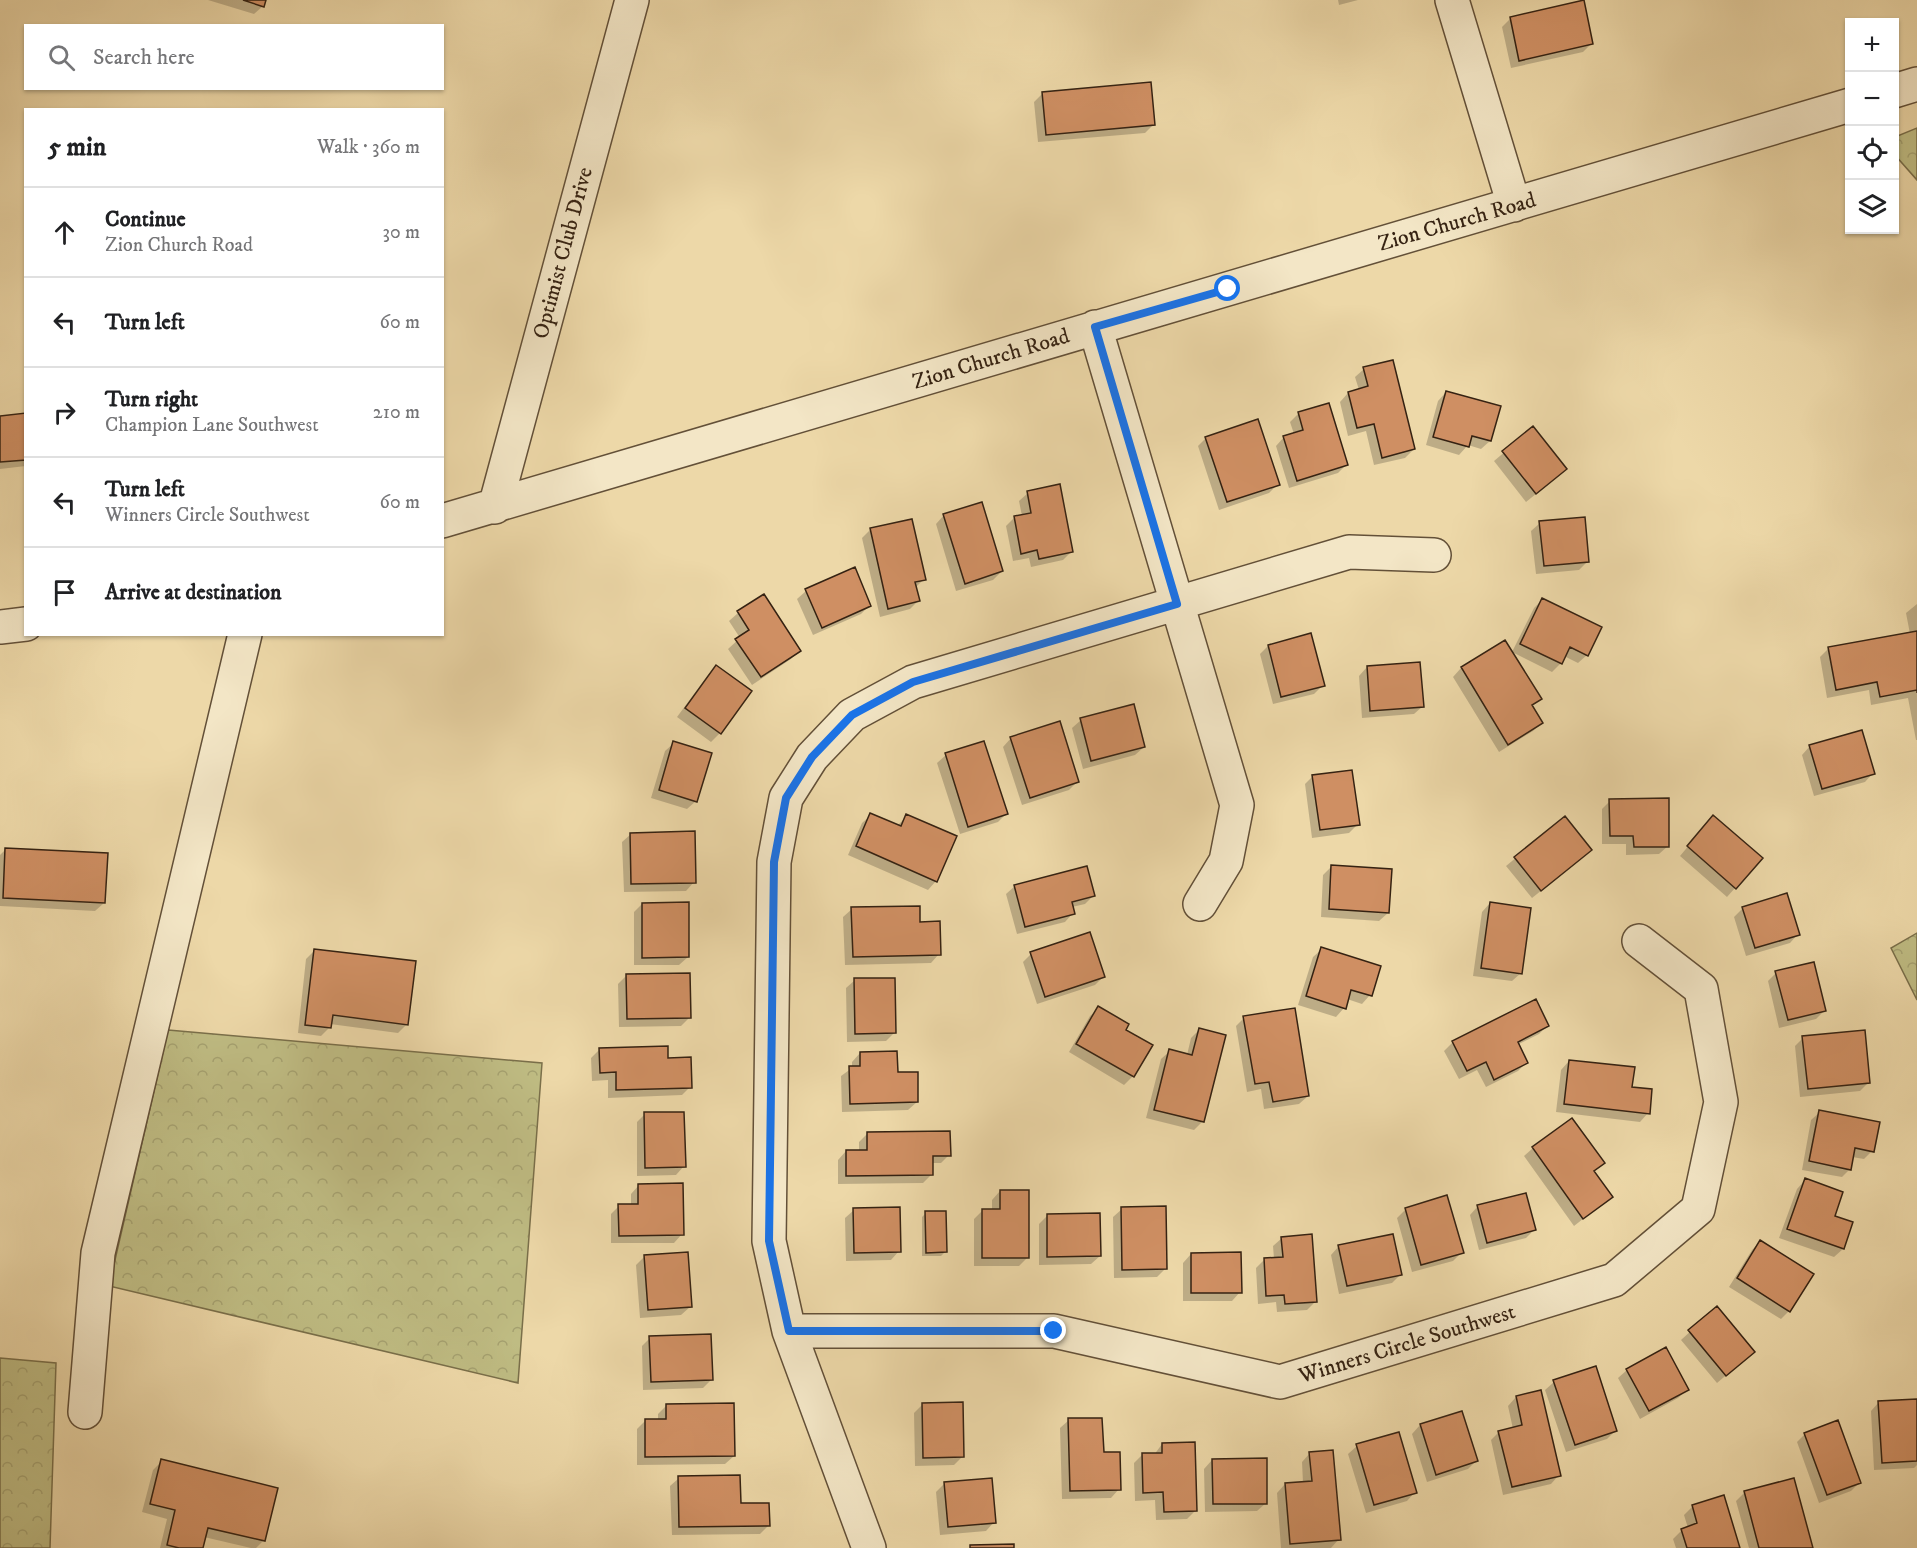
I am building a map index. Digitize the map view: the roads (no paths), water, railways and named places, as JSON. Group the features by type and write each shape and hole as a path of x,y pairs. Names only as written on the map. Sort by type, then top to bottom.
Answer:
{"street":[{"name":"Optimist Club Drive","path":"495,507 632,0"},
{"path":"1452,0 1514,205"},
{"path":"1899,89 1917,84"},
{"name":"Zion Church Road","path":"444,520 1845,106"},
{"path":"1095,327 1237,805 1226,861 1200,904"},
{"path":"869,1548 789,1331 769,1241 774,862 786,798 812,757 852,715 913,682 1349,552 1434,555"},
{"path":"0,627 24,624"},
{"path":"85,1412 98,1253 245,636"},
{"name":"Winners Circle Southwest","path":"789,1331 1054,1331 1280,1382 1614,1280 1698,1209 1721,1102 1701,989 1640,940"}]}
